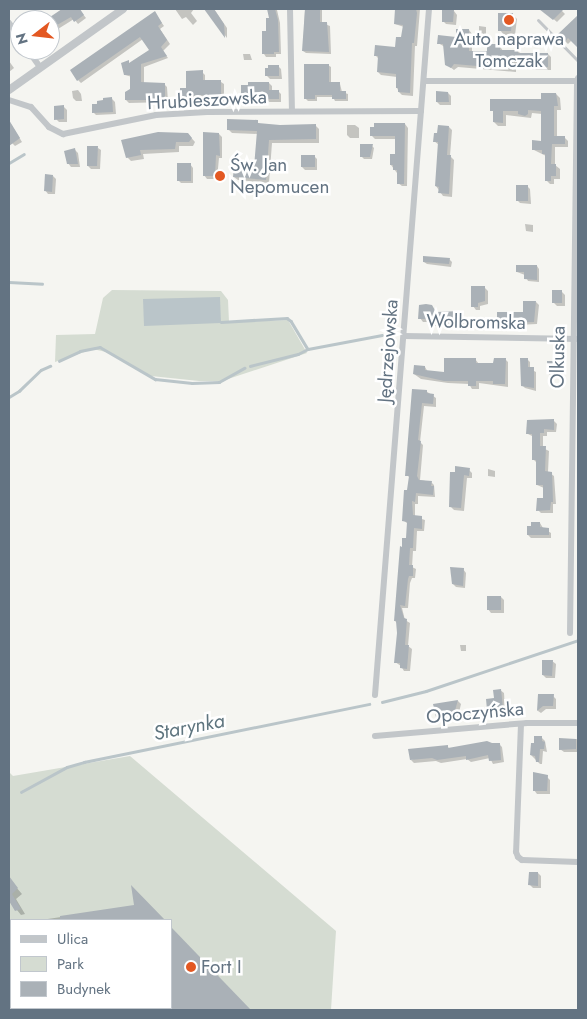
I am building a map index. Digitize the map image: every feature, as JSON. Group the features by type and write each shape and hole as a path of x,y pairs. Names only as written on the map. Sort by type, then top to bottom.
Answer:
{"street":[{"path":"9,90 124,9"},
{"path":"290,9 292,111"},
{"name":"Jędrzejowska","path":"375,695 429,9"},
{"path":"35,60 40,67"},
{"path":"424,81 578,80"},
{"name":"Olkuska","path":"570,633 576,339 578,80"},
{"name":"Hrubieszowska","path":"9,100 31,107 49,127 63,134 156,115 292,111 421,112"},
{"name":"Wolbromska","path":"404,336 576,339"},
{"name":"Opoczyńska","path":"375,736 521,724 578,723"},
{"path":"521,724 516,852 518,857 522,860 578,862"}],"lane":[{"path":"538,20 578,61"}],"green space":[{"path":"112,290 221,291 228,300 229,322 288,320 307,353 222,381 199,381 151,376 106,352 93,349 55,362 56,335 95,334 103,298"},
{"path":"130,756 336,931 331,1010 9,1010 9,772 13,776"}],"shaded area":[{"path":"220,297 221,323 144,326 143,299"}],"building":[{"path":"80,9 84,15 74,22 71,17 60,23 60,10"},
{"path":"204,9 214,9 224,24 225,38"},
{"path":"267,9 275,9 278,20 279,52 274,52 274,54 262,54 262,31 266,31 266,18 269,18"},
{"path":"305,9 320,9 320,22 327,22 329,52 302,51"},
{"path":"395,9 416,9 417,13 414,43 412,43 410,93 398,92 398,88 396,88 396,74 377,72 378,56 374,56 375,45 395,47 396,37 401,37 403,25 394,24"},
{"path":"442,9 454,10 453,22 442,22"},
{"path":"539,9 564,9 553,20"},
{"path":"155,11 162,23 158,26 167,40 161,47 167,56 141,64 141,82 165,83 165,100 125,100 125,92 130,89 130,75 124,75 121,63 129,60 129,63 149,50 140,37 77,81 70,70"},
{"path":"498,13 513,13 511,31 498,31"},
{"path":"578,15 578,48 568,38 565,42 557,35"},
{"path":"456,29 469,29 469,51 487,51 487,44 500,44 500,50 518,50 518,53 548,53 548,67 529,67 529,62 513,62 513,69 454,64 451,68 445,65 443,44 437,44 438,35 456,37"},
{"path":"304,64 329,64 329,82 340,82 340,91 346,91 346,99 332,99 332,95 315,95 315,99 304,99"},
{"path":"268,65 279,65 279,76 265,76 265,68 268,68"},
{"path":"203,70 203,80 221,80 221,100 203,100 203,95 190,96 190,100 180,100 180,88 186,88 186,71"},
{"path":"248,82 269,82 269,90 279,90 279,99 264,99 264,95 241,96 241,85 248,85"},
{"path":"436,91 448,92 449,102 436,102"},
{"path":"541,93 556,93 558,106 554,106 554,136 565,136 565,144 552,144 551,164 556,164 556,176 551,176 551,181 545,181 545,154 542,154 542,150 532,150 532,140 541,141 541,111 528,110 528,114 525,116 518,114 518,111 503,111 503,123 493,122 493,111 490,111 490,99 541,99"},
{"path":"112,97 113,112 92,113 92,104 97,104 97,101 103,100 103,98"},
{"path":"64,105 64,119 54,120 54,106"},
{"path":"227,119 258,120 258,123 280,125 316,124 316,139 269,140 266,180 233,177 234,166 254,167 257,131 227,130"},
{"path":"9,120 20,138 9,146"},
{"path":"374,123 405,123 404,184 397,184 397,170 393,170 393,165 390,165 390,154 395,154 395,136 370,136 370,127 374,127"},
{"path":"438,125 449,126 447,155 451,155 449,194 438,193 439,187 435,186 438,142 433,142 434,133 437,133"},
{"path":"158,132 188,133 192,138 189,142 176,142 175,149 140,150 141,155 126,158 121,140"},
{"path":"203,132 219,133 220,156 216,155 215,176 203,176"},
{"path":"360,144 373,144 370,157 360,157"},
{"path":"87,146 98,146 97,166 87,166"},
{"path":"75,148 78,164 67,164 64,151"},
{"path":"301,155 315,155 315,167 301,167"},
{"path":"177,163 191,163 191,181 177,181"},
{"path":"45,174 53,175 52,192 44,191"},
{"path":"516,185 528,185 528,201 516,201"},
{"path":"423,256 450,258 449,264 423,262"},
{"path":"516,265 537,265 537,280 524,279 524,272 516,272"},
{"path":"471,286 485,286 485,301 478,303 478,307 471,307"},
{"path":"552,290 562,290 562,303 552,303"},
{"path":"523,301 536,301 534,322 497,323 497,312 523,312"},
{"path":"419,305 432,305 436,312 461,311 461,323 427,323 427,319 418,319"},
{"path":"444,358 476,358 476,363 493,363 494,358 506,358 505,384 493,384 493,381 476,381 476,386 468,386 468,381 444,381 413,374 414,365 425,366 425,370 444,372"},
{"path":"520,358 528,358 528,367 534,367 534,388 521,386"},
{"path":"547,361 560,361 560,375 548,374"},
{"path":"412,389 427,390 427,393 434,394 433,404 422,403 418,440 421,441 417,476 419,480 432,481 431,486 434,486 433,495 416,493 415,502 412,501 413,515 422,516 422,529 414,528 413,548 410,548 409,565 413,565 413,576 409,576 408,579 405,606 400,605 404,618 407,619 405,645 409,645 407,669 400,668 400,663 394,663 397,633 396,621 394,621 400,546 402,547 402,538 406,538 407,522 402,521 404,490 407,490 409,476 405,476"},
{"path":"554,419 554,430 544,429 544,433 540,433 540,446 546,446 545,471 552,472 553,502 551,502 550,510 536,511 537,498 543,498 543,485 536,485 536,460 532,460 532,434 526,434 527,420"},
{"path":"455,466 470,468 469,476 464,475 461,508 449,507 450,472 455,472"},
{"path":"531,522 540,522 540,527 549,528 549,535 527,535 527,526 531,526"},
{"path":"450,567 464,568 463,586 452,584"},
{"path":"487,596 501,596 501,610 487,610"},
{"path":"542,660 553,660 552,676 542,675"},
{"path":"501,689 503,708 487,710 486,699 494,698 493,690"},
{"path":"538,694 554,694 553,706 543,706 537,711"},
{"path":"458,700 454,714 443,712 444,716 436,717 433,704"},
{"path":"534,736 542,736 542,741 545,742 544,749 540,749 539,762 536,762 535,756 530,755"},
{"path":"559,738 576,739 576,749 559,750"},
{"path":"487,741 500,743 501,760 489,761 488,755 466,760 466,756 437,760 432,758 410,760 408,749 448,745 448,748"},
{"path":"533,772 548,775 547,791 533,791"},
{"path":"529,872 538,872 538,886 528,885"},
{"path":"9,876 18,888 12,894 21,909 15,911 9,901"},
{"name":"Fort I","path":"131,885 164,919 60,919 60,916 134,905"},
{"name":"Fort I","path":"172,928 251,1010 172,1009"}],"waterway":[{"name":"Starynka","path":"9,163 24,154"},
{"path":"9,282 42,284"},
{"name":"Starynka","path":"221,322 287,318 291,321 307,348"},
{"name":"Starynka","path":"250,366 298,354 308,349 382,335"},
{"name":"Starynka","path":"59,361 80,351 100,347 155,379 192,383 219,382 244,368"},
{"name":"Starynka","path":"9,397 19,391 41,370 50,366"},
{"name":"Starynka","path":"382,702 426,691 578,640"},
{"name":"Starynka","path":"21,792 67,767 84,762 369,704"}],"place":[{"name":"Auto naprawa Tomczak","path":"509,20"},
{"name":"Św. Jan Nepomucen","path":"220,176"},
{"name":"Fort I","path":"191,967"}]}
